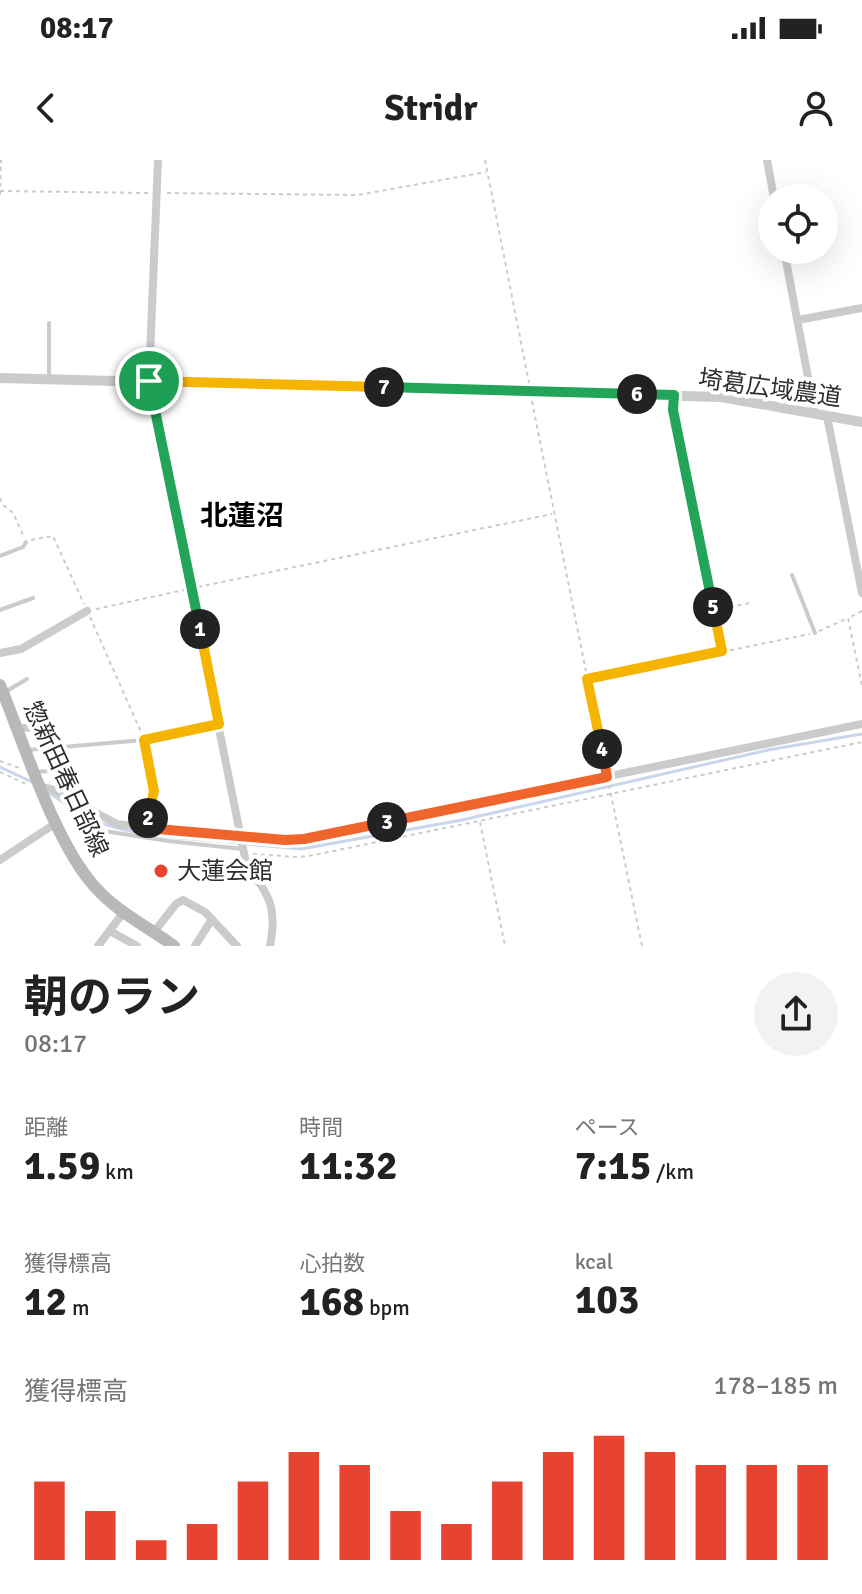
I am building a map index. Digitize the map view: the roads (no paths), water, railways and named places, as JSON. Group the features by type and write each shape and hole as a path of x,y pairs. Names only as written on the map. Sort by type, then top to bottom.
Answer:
{"main road":[{"name":"惣新田春日部線","path":"2,689 56,823 78,864 92,884 123,913 174,946"}],"street":[{"path":"158,160 149,381 246,863 271,900 274,914 270,946"},
{"path":"767,160 771,184"},
{"path":"787,264 815,414"},
{"path":"798,320 862,308"},
{"name":"埼葛広域農道","path":"0,378 721,397 862,422"},
{"path":"827,416 862,593"},
{"path":"0,653 21,649 87,611"},
{"path":"41,785 117,824 304,839 608,779 862,724"},
{"path":"17,728 54,727 54,748"},
{"path":"0,860 56,823"},
{"path":"154,932 176,904 183,900 205,912 237,946"},
{"path":"98,946 123,913"},
{"path":"195,946 212,919"},
{"path":"110,931 137,946"}],"lane":[{"path":"49,323 49,379"},
{"path":"0,556 23,547 26,542"},
{"path":"792,575 815,633"},
{"path":"0,610 33,598"},
{"path":"2,689 27,679"},
{"path":"26,750 144,740"},
{"path":"41,785 61,770"},
{"path":"104,831 244,851"}],"waterway":[{"path":"246,844 301,849 462,820 768,750 862,734"},
{"path":"0,767 32,782"},
{"path":"48,792 88,817 114,827 160,836 238,843"}],"place":[{"name":"大蓮会館","path":"161,871"}],"district":[{"name":"北蓮沼","path":"242,515"}]}
